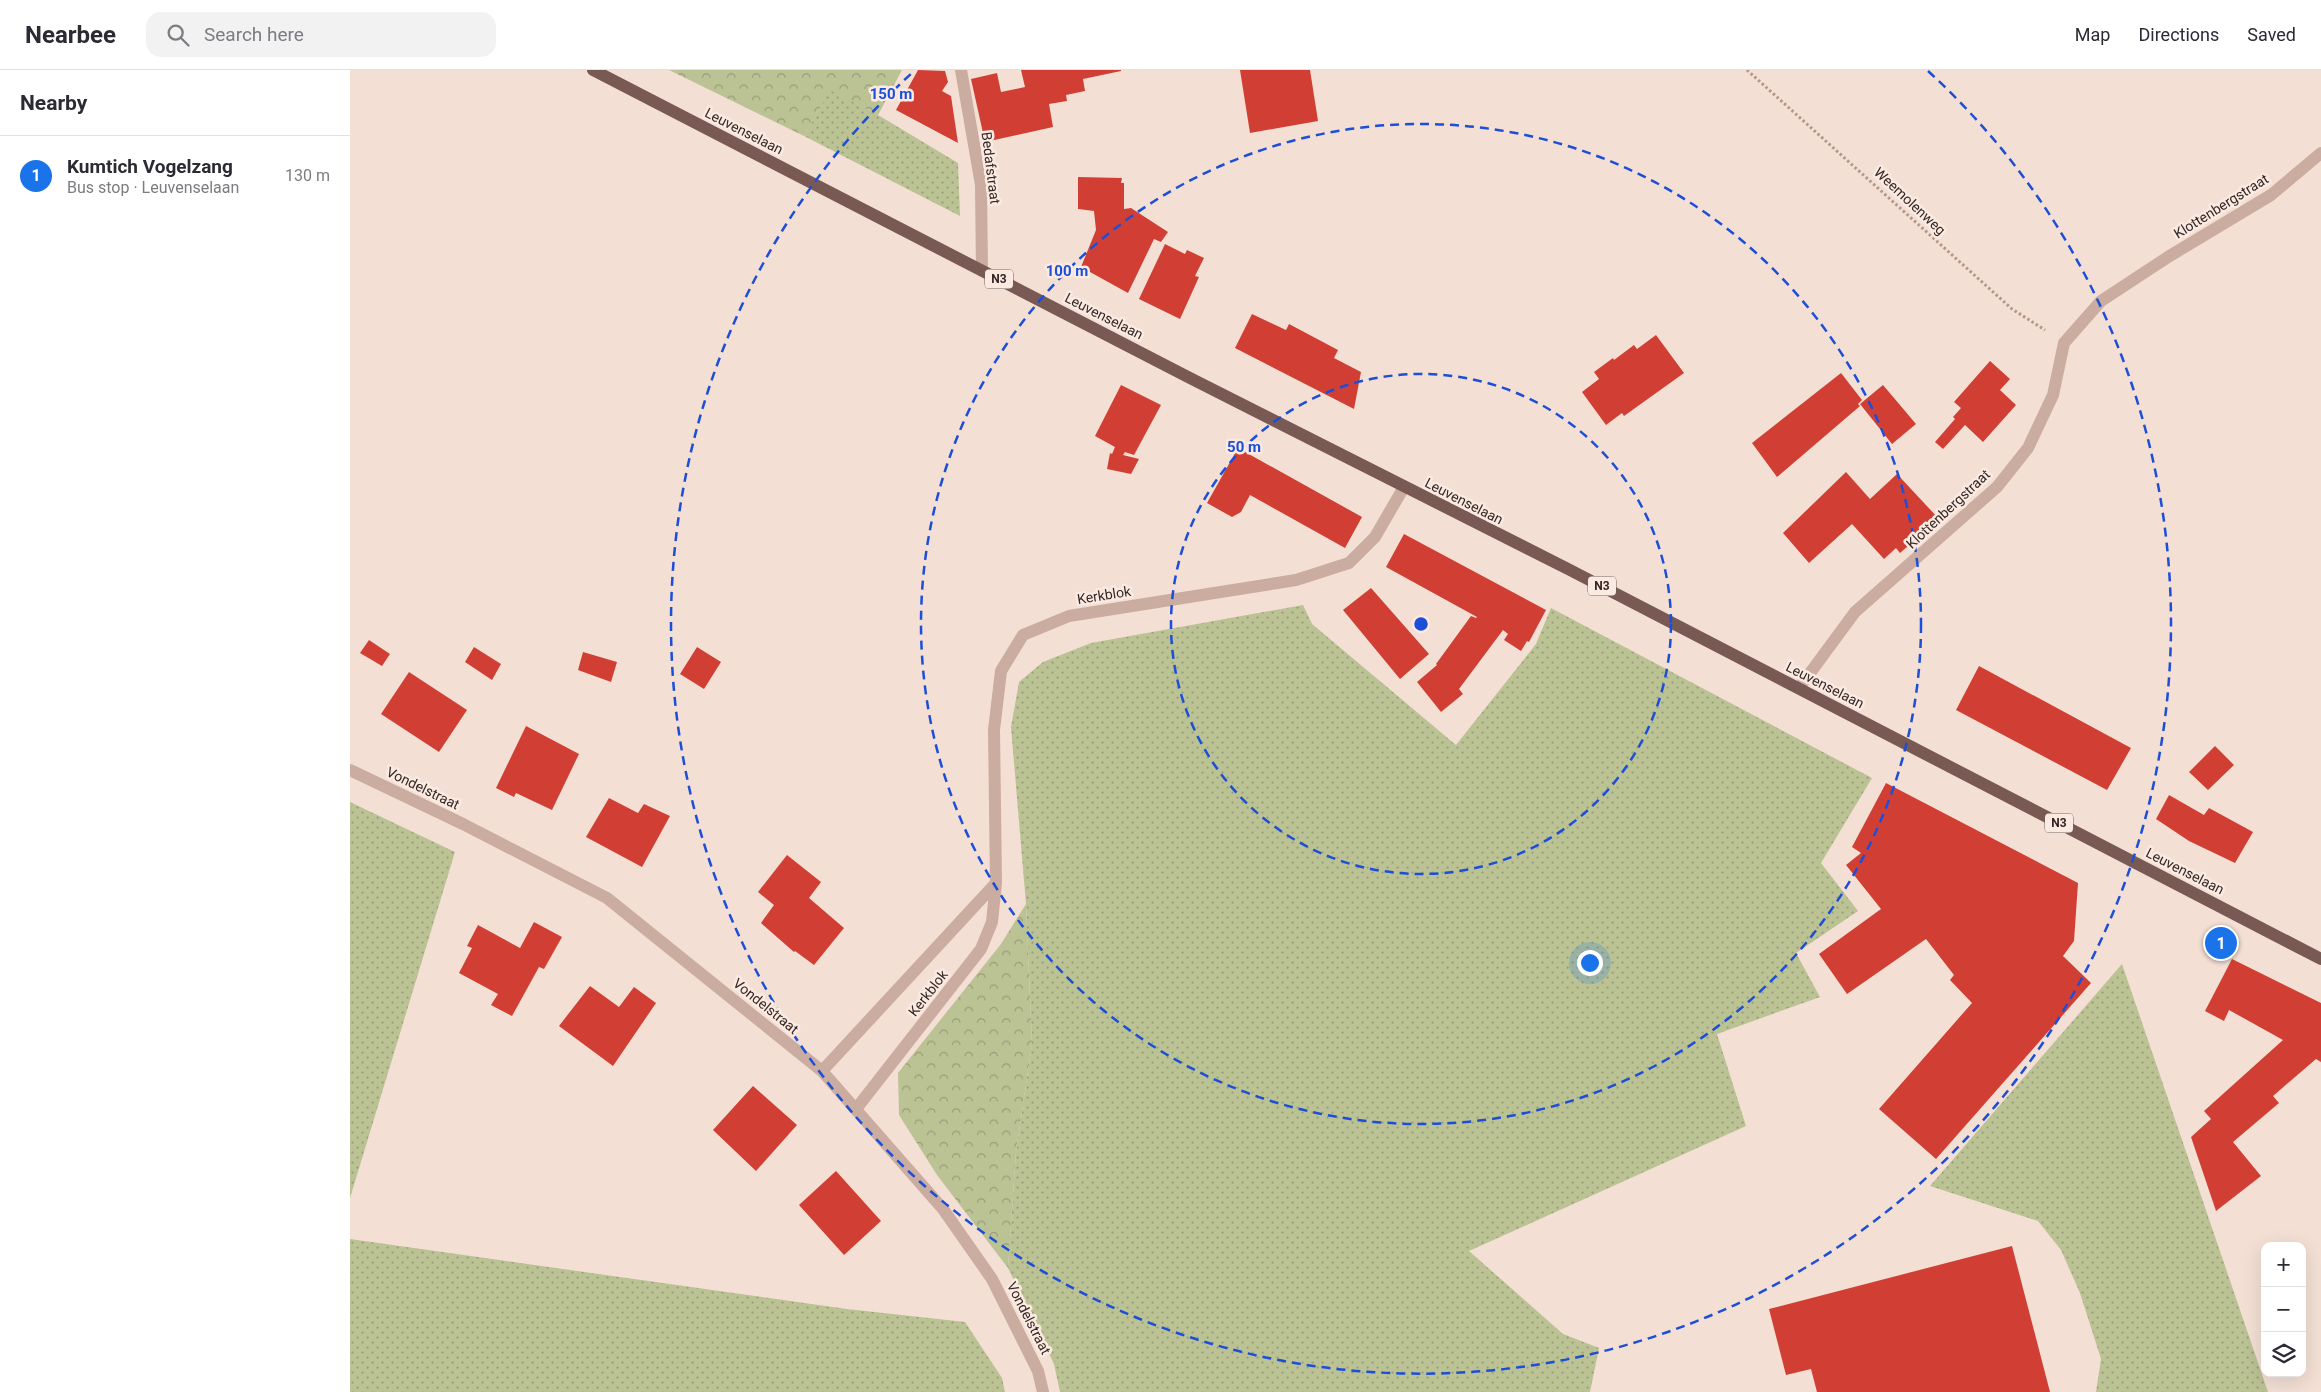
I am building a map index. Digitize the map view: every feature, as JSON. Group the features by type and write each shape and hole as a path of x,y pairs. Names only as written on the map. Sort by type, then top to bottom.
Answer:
{"main road":[{"name":"Leuvenselaan","path":"594,70 1799,688 2321,959"}],"street":[{"name":"Bedafstraat","path":"960,70 981,185 982,270"},
{"name":"Klottenbergstraat","path":"1799,688 1855,612 1997,487 2028,448 2053,395 2064,343 2101,301 2168,257 2271,195 2321,153"},
{"name":"Kerkblok","path":"856,1108 981,949 992,922 996,883 995,720 1001,671 1023,635 1069,616 1296,580 1349,563 1375,537 1404,487"},
{"name":"Vondelstraat","path":"350,770 463,824 607,898 822,1071 943,1209 992,1279 1038,1370 1043,1392"},
{"name":"Kerkblok","path":"822,1071 996,883"}],"path":[{"name":"Weemolenweg","path":"1746,70 2012,309 2064,343"}],"green space":[{"path":"669,70 902,70 878,115 830,90 804,136"},
{"path":"830,89 878,115 958,163 960,216 804,136"},
{"path":"1303,605 1312,624 1456,745 1536,644 1551,608 1872,778 1821,863 1858,911 1796,953 1820,997 1717,1034 1746,1126 1469,1251 1563,1334 1599,1348 1590,1392 1060,1392 1054,1364 1008,1268 1016,1152 1032,1044 1026,904 1011,727 1019,682 1043,662 1091,643"},
{"path":"350,802 455,852 350,1198"},
{"path":"1026,904 1032,1044 1016,1152 1008,1268 937,1175 899,1115 898,1073 1001,944"},
{"path":"2122,964 2261,1371 2261,1377 2263,1377 2268,1392 2096,1392 2101,1359 2080,1293 2061,1250 2038,1221 1930,1186"},
{"path":"350,1239 847,1309 965,1322 1002,1378 1005,1392 350,1392"}],"building":[{"path":"918,70 945,71 948,82 942,91 951,96 958,143 896,110"},
{"path":"1021,70 1121,71 1083,79 1085,91 1066,95 1067,101 1049,104 1053,127 985,142 971,79 997,73 1001,92 1025,87"},
{"path":"1240,70 1310,70 1318,121 1250,133"},
{"path":"1078,177 1122,178 1121,183 1124,183 1124,209 1131,208 1168,232 1161,242 1154,239 1128,293 1081,267 1096,230 1094,211 1078,209"},
{"path":"1165,244 1185,254 1187,250 1204,258 1195,276 1199,277 1180,319 1139,299"},
{"path":"1252,314 1286,330 1289,324 1338,350 1334,358 1361,372 1354,409 1235,348"},
{"path":"1656,335 1684,373 1624,416 1622,413 1606,425 1582,392 1599,379 1594,372 1634,345 1637,349"},
{"path":"1990,361 2010,379 2000,390 2016,405 1983,442 1965,425 1943,449 1935,442 1955,419 1953,417 1961,408 1954,402"},
{"path":"1841,373 1862,400 1858,404 1860,406 1777,477 1752,443"},
{"path":"1121,385 1161,405 1134,455 1125,452 1123,455 1139,459 1131,474 1107,469 1110,453 1112,454 1115,447 1095,436"},
{"path":"1883,385 1916,424 1892,444 1860,404"},
{"path":"1238,448 1362,517 1345,548 1250,495 1241,512 1232,517 1207,503"},
{"path":"1846,472 1870,499 1897,474 1939,519 1900,553 1896,548 1884,559 1852,524 1809,563 1783,533"},
{"path":"1404,534 1546,610 1529,642 1527,641 1521,651 1504,640 1508,634 1503,630 1459,689 1463,694 1441,712 1417,682 1437,665 1471,616 1477,617 1386,567"},
{"path":"1371,588 1429,654 1400,679 1343,610"},
{"path":"369,640 390,654 382,666 360,653"},
{"path":"474,647 501,664 492,680 465,662"},
{"path":"697,647 721,662 704,689 680,674"},
{"path":"583,652 617,662 611,682 578,670"},
{"path":"1979,666 2131,748 2107,790 1956,710"},
{"path":"409,672 467,710 439,752 381,714"},
{"path":"526,726 579,754 552,810 516,793 514,797 496,788"},
{"path":"2215,746 2234,765 2208,790 2189,772"},
{"path":"1886,783 2078,883 2074,941 2063,956 2091,983 1936,1159 1879,1109 1972,1003 1950,980 1954,975 1926,939 1847,994 1819,954 1881,909 1846,865 1861,853 1852,847"},
{"path":"2169,795 2204,815 2209,808 2253,832 2235,863 2189,841 2156,819"},
{"path":"609,798 638,813 644,804 670,816 642,867 586,837"},
{"path":"787,855 821,882 809,898 844,928 814,965 794,952 761,923 774,905 758,892"},
{"path":"534,922 562,937 544,969 539,967 512,1016 491,1005 498,994 459,973 472,948 467,946 478,925 520,948"},
{"path":"2232,959 2321,1003 2321,1062 2316,1059 2273,1096 2279,1103 2233,1142 2261,1176 2216,1211 2191,1137 2211,1119 2204,1111 2283,1040 2229,1010 2224,1021 2205,1011"},
{"path":"590,986 619,1007 634,987 656,1003 613,1066 559,1026"},
{"path":"753,1086 797,1125 756,1171 713,1130"},
{"path":"836,1171 881,1221 844,1255 799,1205"},
{"path":"2012,1246 2050,1392 1817,1392 1811,1369 1786,1375 1769,1309"}],"place":[{"name":"Kumtich Vogelzang","path":"2221,943"}]}
